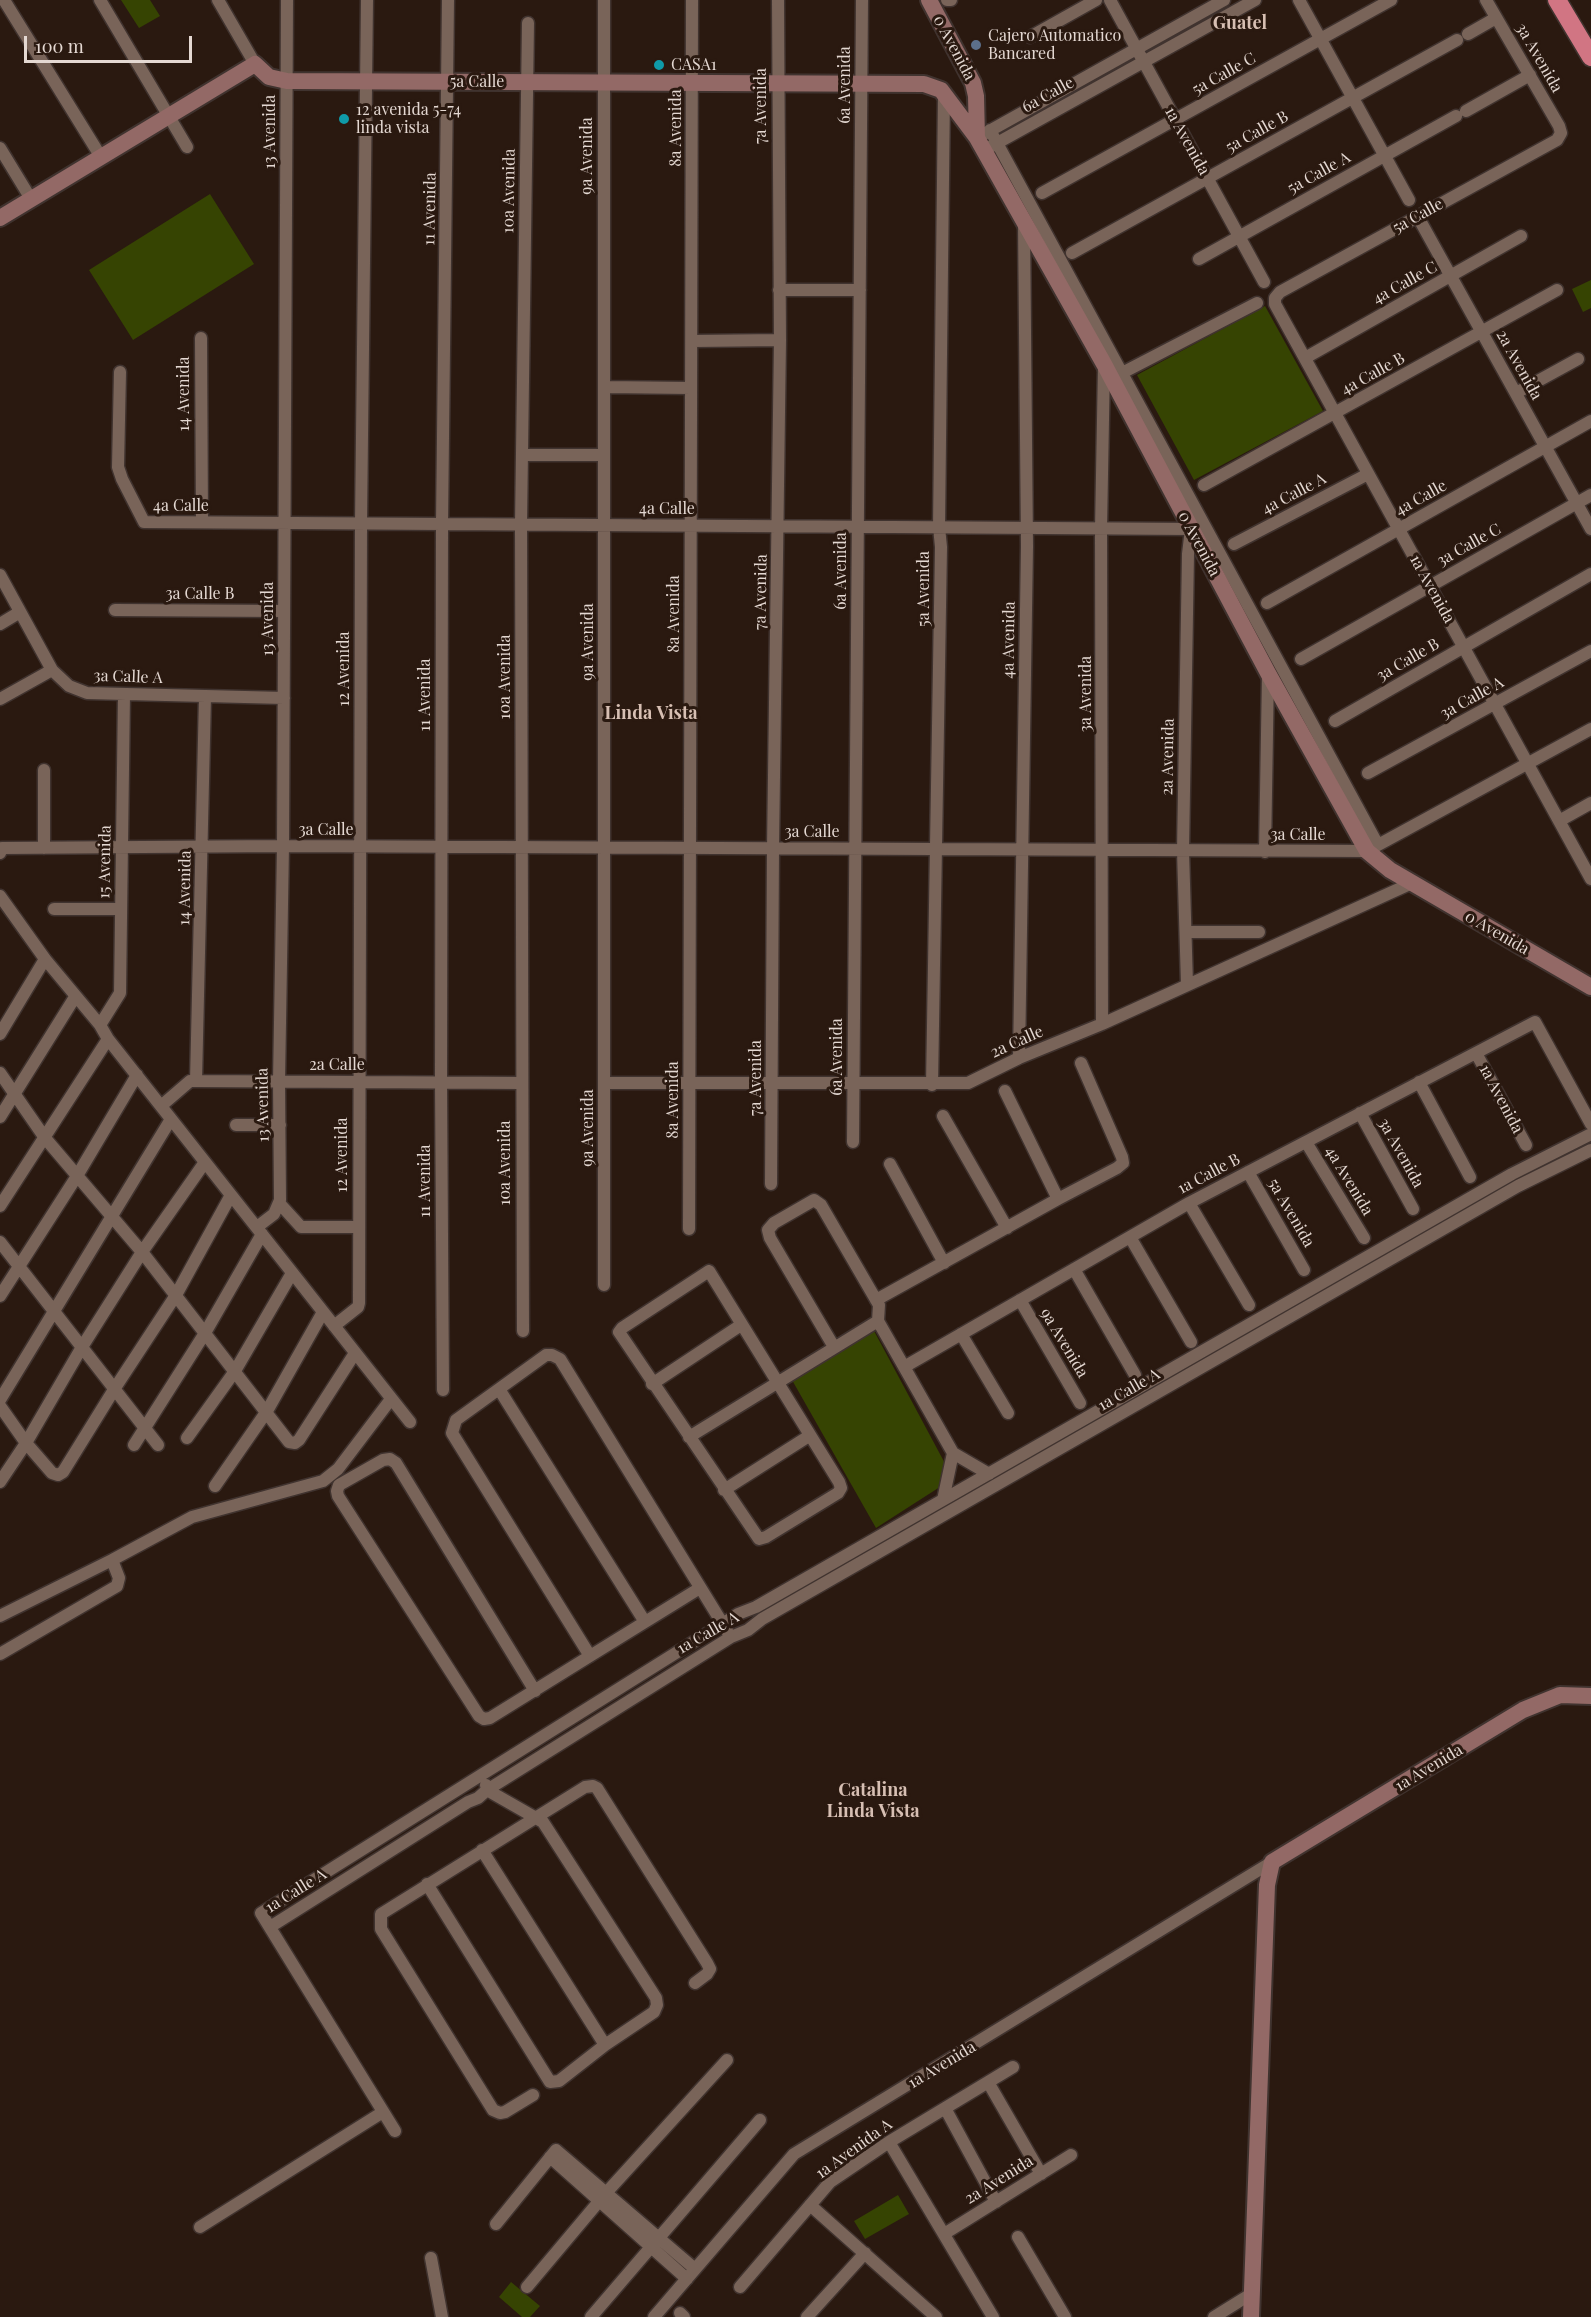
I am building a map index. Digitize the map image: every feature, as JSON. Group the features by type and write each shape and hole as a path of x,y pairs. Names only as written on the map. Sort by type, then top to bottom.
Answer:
{"highway":[{"path":"1557,0 1591,57"},
{"path":"1570,0 1591,38"}],"street":[{"path":"4,0 101,157"},
{"path":"100,0 187,147"},
{"path":"0,218 255,64 218,0"},
{"name":"13 Avenida","path":"280,1204 287,0"},
{"name":"12 Avenida","path":"334,1326 358,1307 359,1303 361,523 367,0"},
{"name":"11 Avenida","path":"443,1390 442,524 448,0"},
{"name":"9a Avenida","path":"604,0 604,1285"},
{"name":"8a Avenida","path":"690,1229 692,0"},
{"name":"7a Avenida","path":"771,1184 780,340 778,0"},
{"name":"6a Avenida","path":"853,1142 862,0"},
{"name":"0 Avenida","path":"929,0 973,83 987,140 1024,222 1104,364 1268,673 1373,848 1390,870 1591,987"},
{"path":"1030,37 1096,0"},
{"name":"1a Avenida","path":"1110,0 1264,282"},
{"name":"6a Calle","path":"987,140 1136,49 1224,0"},
{"name":"6a Calle","path":"987,140 1143,62 1255,0"},
{"path":"1299,0 1409,200"},
{"name":"5a Calle C","path":"1042,194 1391,0"},
{"name":"3a Avenida","path":"1486,0 1561,133"},
{"name":"5a Calle B","path":"1072,253 1496,18"},
{"name":"10a Avenida","path":"523,1331 521,524 528,23"},
{"name":"5a Calle","path":"255,64 269,77 287,81 924,84 936,87 944,94"},
{"name":"5a Calle A","path":"1199,259 1530,75"},
{"path":"944,94 987,140"},
{"name":"5a Avenida","path":"932,1085 935,850 938,831 944,94"},
{"name":"5a Calle","path":"1275,298 1280,292 1557,140 1561,133"},
{"name":"0 Avenida","path":"987,140 1122,373 1373,848"},
{"path":"0,148 31,199"},
{"name":"2a Avenida","path":"1418,216 1591,530"},
{"name":"4a Avenida","path":"1019,1058 1026,528 1024,222"},
{"name":"4a Calle C","path":"1305,358 1521,236"},
{"path":"779,290 860,290"},
{"name":"4a Calle B","path":"1204,485 1557,290"},
{"name":"1a Avenida","path":"1275,298 1275,304 1591,879"},
{"path":"1122,373 1257,303"},
{"name":"14 Avenida","path":"201,338 202,522"},
{"path":"693,341 780,340"},
{"path":"1516,393 1578,359"},
{"name":"3a Avenida","path":"1102,1024 1101,529 1104,364"},
{"name":"4a Calle","path":"120,372 118,467 144,522 1191,529"},
{"path":"604,387 692,388"},
{"name":"4a Calle","path":"1267,603 1591,421"},
{"path":"522,455 604,455"},
{"name":"4a Calle A","path":"1234,544 1368,474"},
{"name":"3a Calle C","path":"1301,659 1591,495"},
{"name":"2a Avenida","path":"1187,984 1184,851 1188,554 1191,529"},
{"name":"3a Calle A","path":"0,574 51,670 69,686 87,693 284,698"},
{"name":"3a Calle B","path":"1335,721 1591,574"},
{"name":"3a Calle B","path":"115,610 284,610"},
{"path":"0,624 20,612"},
{"name":"3a Calle A","path":"1368,773 1591,651"},
{"path":"0,699 51,670"},
{"path":"1265,852 1268,673"},
{"name":"15 Avenida","path":"100,1025 120,993 124,694"},
{"name":"14 Avenida","path":"196,1081 204,696"},
{"name":"3a Calle","path":"1,850 283,846 1265,852 1373,848 1591,729"},
{"path":"44,770 44,848"},
{"path":"1559,821 1591,803"},
{"name":"2a Calle","path":"604,1083 932,1085 968,1083 1019,1058 1102,1024 1412,883"},
{"path":"2,903 410,1422"},
{"path":"54,909 120,909"},
{"path":"1186,932 1259,932"},
{"path":"0,1034 45,959"},
{"path":"0,1117 75,997"},
{"name":"1a Calle B","path":"904,1367 1189,1203 1535,1022 1591,1124"},
{"path":"0,1206 108,1039"},
{"name":"1a Avenida","path":"1476,1053 1526,1145"},
{"path":"876,1300 1123,1163 1081,1063"},
{"path":"0,1073 45,1138 142,1252 289,1442 295,1443 299,1440 355,1353"},
{"path":"0,1296 77,1176 137,1075"},
{"path":"161,1106 190,1081 196,1081"},
{"name":"2a Calle","path":"196,1081 521,1083"},
{"path":"1419,1082 1470,1177"},
{"path":"1005,1091 1058,1198"},
{"name":"3a Avenida","path":"1360,1113 1413,1209"},
{"path":"943,1116 1007,1228"},
{"path":"0,1400 171,1119"},
{"path":"236,1125 280,1125"},
{"name":"1a Calle A","path":"1591,1134 1512,1174 990,1474 756,1607 738,1614 724,1625 261,1913 270,1927 731,1637 748,1630 762,1619 1518,1186 1591,1150"},
{"name":"4a Avenida","path":"1306,1142 1364,1238"},
{"path":"0,1482 142,1252 205,1162"},
{"path":"890,1164 944,1263"},
{"name":"5a Avenida","path":"1248,1172 1304,1270"},
{"path":"1512,1174 1518,1186"},
{"path":"0,1406 26,1443 52,1473 58,1475 63,1472 114,1388 176,1295 231,1195"},
{"path":"834,1347 770,1238 768,1230 774,1223 814,1200 821,1205 876,1300 880,1313 878,1321 953,1453 990,1474"},
{"path":"1189,1203 1249,1305"},
{"path":"134,1445 205,1333 260,1231 280,1204 301,1227 359,1227"},
{"path":"1130,1237 1191,1342"},
{"path":"0,1242 158,1445"},
{"path":"1074,1269 1135,1375"},
{"path":"709,1271 776,1382 841,1488 838,1493 759,1539 619,1332 621,1328 709,1271"},
{"path":"187,1438 235,1371 292,1273"},
{"name":"9a Avenida","path":"1020,1300 1080,1403"},
{"path":"215,1486 267,1411 323,1312"},
{"path":"688,1437 878,1321"},
{"path":"652,1384 741,1325"},
{"path":"961,1334 1008,1413"},
{"path":"590,1656 454,1437 452,1428 456,1420 546,1355 560,1359 731,1637"},
{"path":"499,1389 645,1622"},
{"path":"0,1616 192,1517 323,1481 338,1469 391,1399"},
{"path":"724,1490 809,1436"},
{"path":"943,1500 953,1453"},
{"path":"535,1691 396,1463 390,1459 383,1460 339,1485 338,1496 479,1716 484,1719 490,1718 535,1691 700,1588"},
{"path":"0,1654 117,1586 119,1578 112,1560"},
{"path":"812,1575 818,1587"},
{"name":"1a Avenida","path":"654,2317 794,2154 1523,1710 1560,1695 1591,1696"},
{"path":"427,1884 547,2080 559,2081 604,2045 654,2012 657,2005 656,1998 543,1822 488,1790 479,1777"},
{"path":"533,2095 505,2112 500,2113 493,2110 381,1929 381,1914 585,1787 597,1788 707,1963 710,1969 707,1974 695,1983"},
{"path":"460,1790 462,1797 468,1802"},
{"path":"482,1850 604,2045"},
{"path":"1251,2317 1267,1885 1272,1862"},
{"path":"270,1927 394,2131"},
{"path":"528,2287 603,2197 727,2060"},
{"name":"1a Avenida A","path":"740,2287 830,2182 889,2142 1013,2067"},
{"path":"988,2082 1041,2174"},
{"path":"945,2108 996,2202"},
{"path":"200,2227 383,2112"},
{"path":"591,2317 760,2121"},
{"path":"889,2142 993,2317"},
{"path":"496,2224 553,2154 691,2274"},
{"name":"2a Avenida","path":"944,2234 1071,2155"},
{"path":"810,2205 936,2317"},
{"path":"1018,2237 1065,2317"},
{"path":"807,2317 864,2253"},
{"path":"430,2258 442,2317"},
{"path":"1214,2317 1251,2295"}],"green space":[{"path":"121,0 150,0 160,16 139,28"},
{"path":"210,194 254,264 133,340 89,270"},
{"path":"1591,280 1591,308 1583,312 1572,289"},
{"path":"1265,306 1323,411 1194,480 1137,375"},
{"path":"873,1329 948,1469 943,1485 876,1528 792,1380"},
{"path":"898,2195 909,2214 865,2239 854,2221"},
{"path":"511,2282 540,2306 530,2317 522,2317 499,2297"}],"place":[{"name":"Cajero Automatico Bancared","path":"976,45"},
{"name":"CASA1","path":"659,65"},
{"name":"12 avenida 5-74 linda vista","path":"344,119"}],"district":[{"name":"Guatel","path":"1240,23"},
{"name":"Linda Vista","path":"651,713"},
{"name":"Catalina Linda Vista","path":"873,1800"}]}
